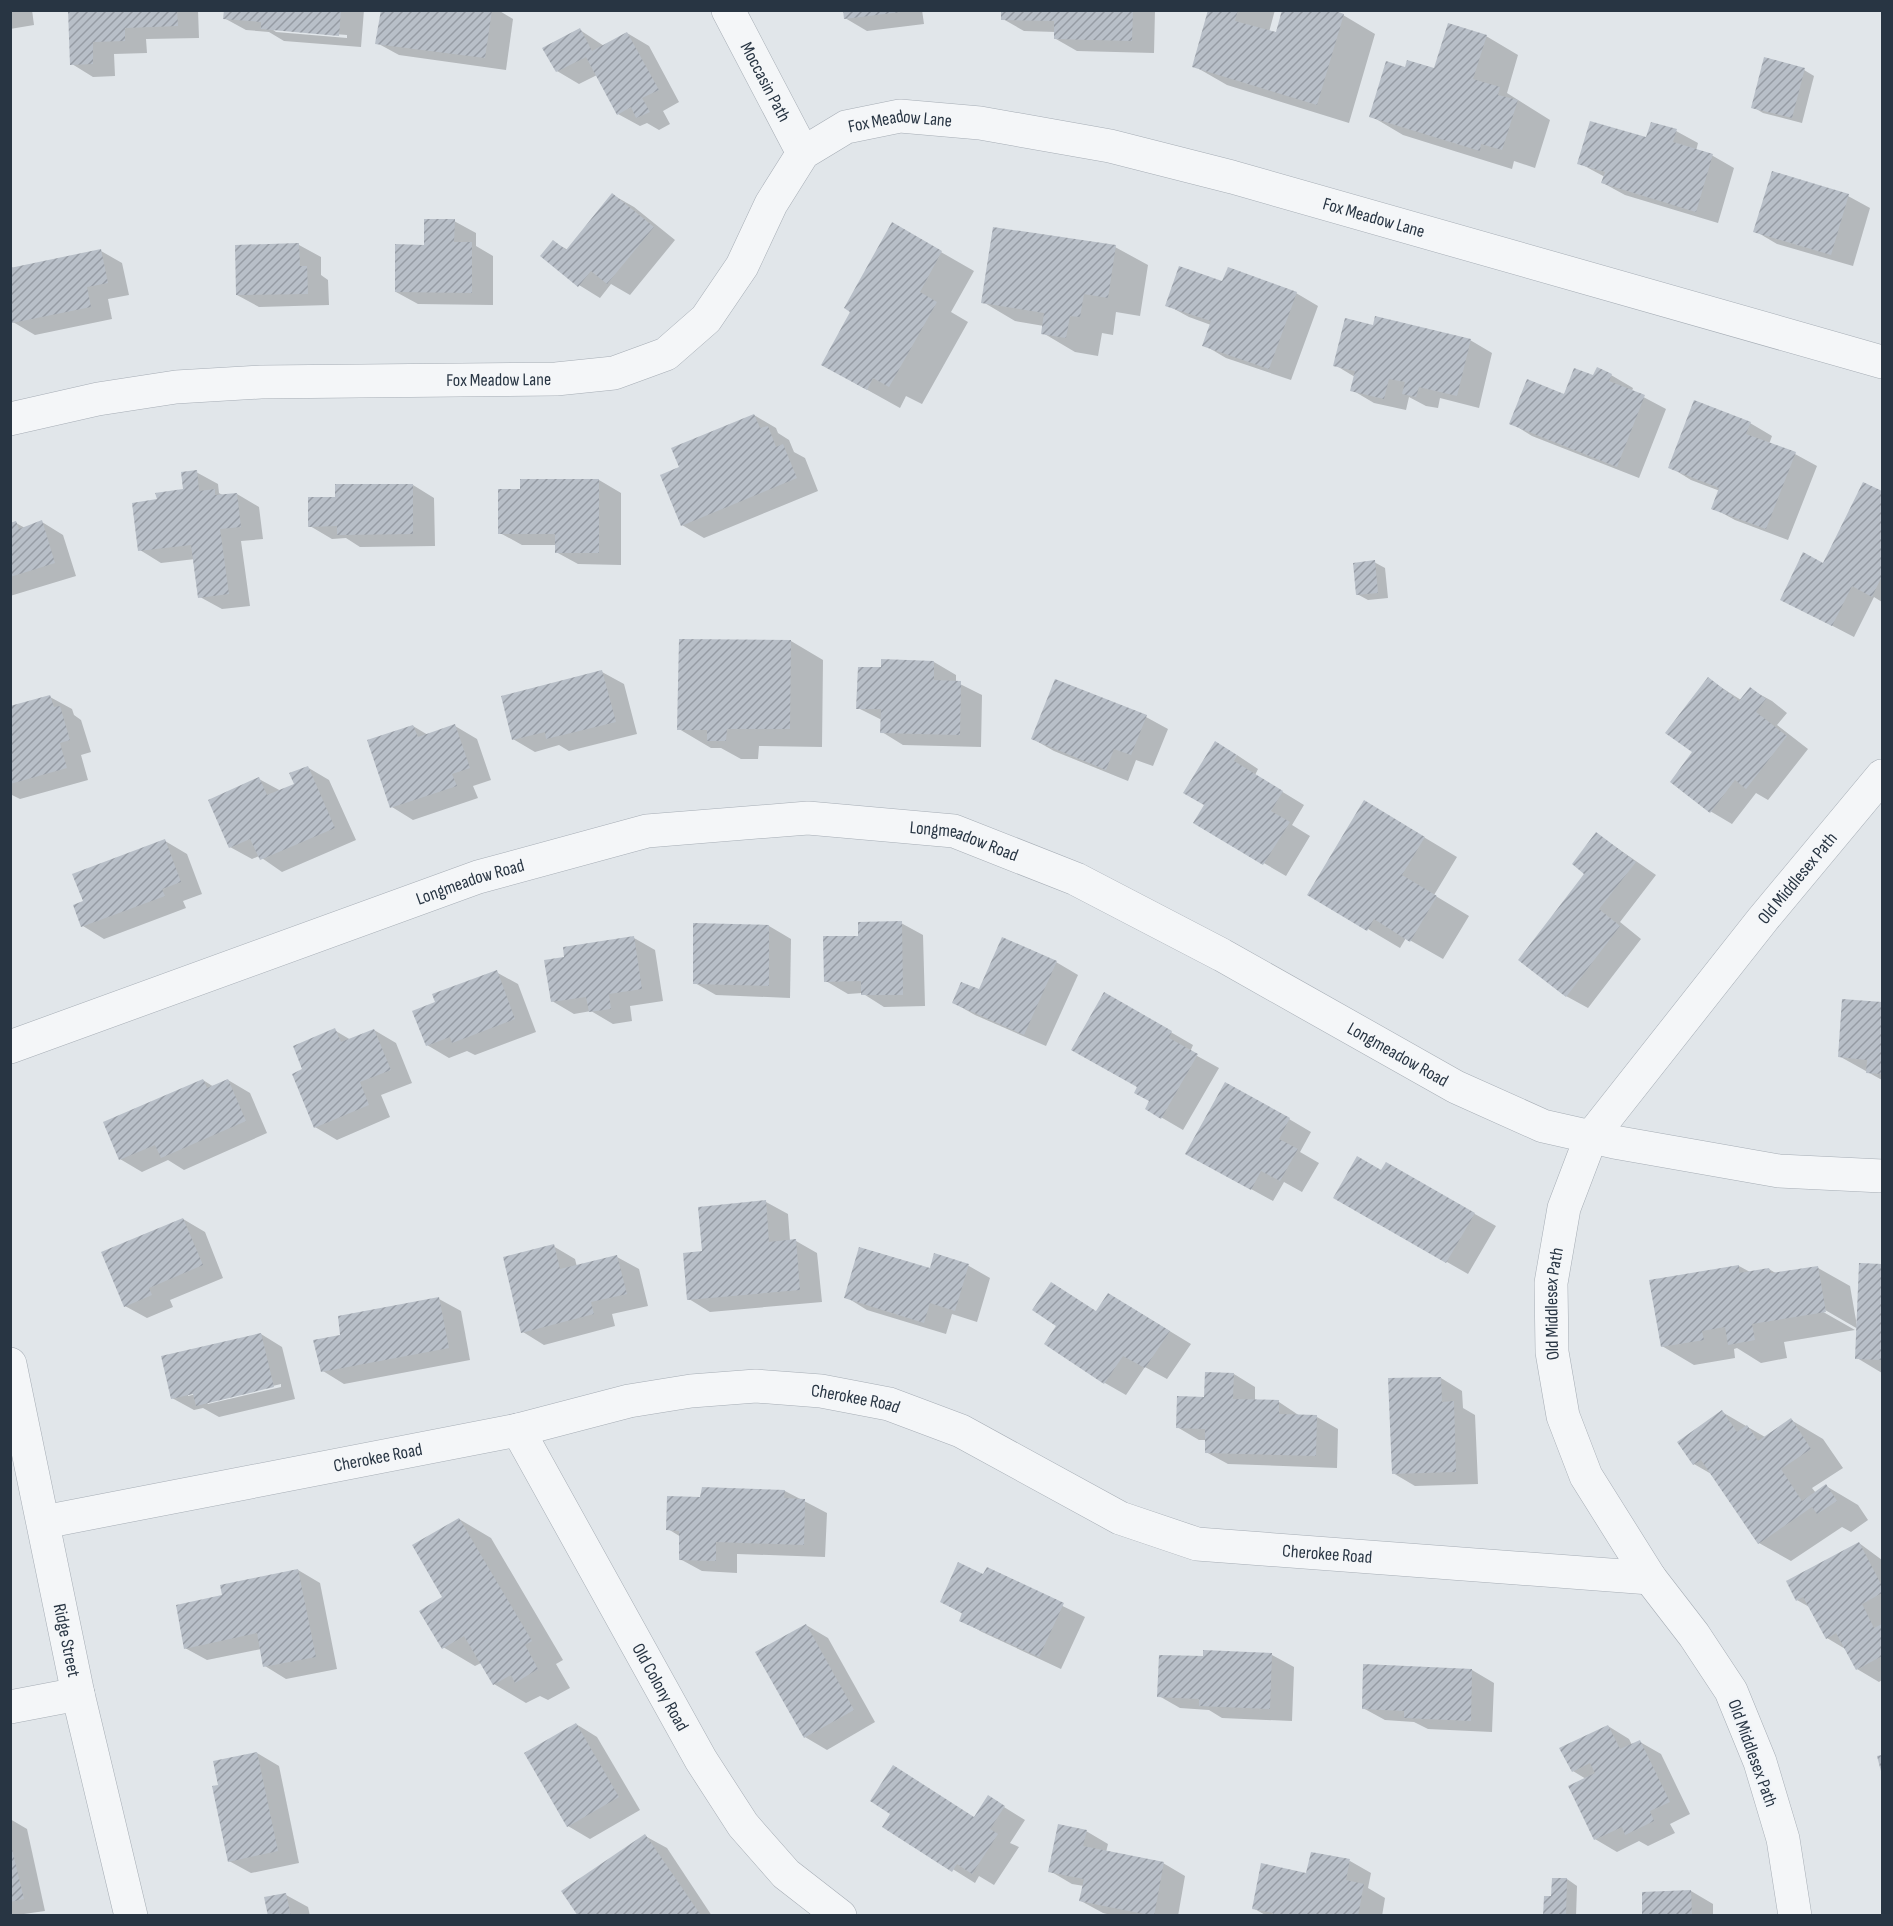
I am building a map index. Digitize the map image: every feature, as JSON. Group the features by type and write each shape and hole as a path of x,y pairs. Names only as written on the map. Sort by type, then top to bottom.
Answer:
{"street":[{"name":"Moccasin Path","path":"728,10 803,153"},
{"name":"Fox Meadow Lane","path":"10,419 98,399 176,387 261,382 556,380 614,373 666,354 706,319 742,266 771,204 803,153 846,127 900,116 980,123 1110,146 1232,177 1882,362"},
{"name":"Old Middlesex Path","path":"1795,1916 1784,1839 1760,1762 1731,1692 1694,1635 1650,1578 1586,1476 1563,1416 1552,1352 1551,1283 1564,1208 1591,1137 1763,918 1882,776"},
{"name":"Longmeadow Road","path":"10,1047 478,877 647,831 808,818 954,831 1076,879 1222,955 1456,1087 1543,1126 1591,1137 1779,1171 1882,1176"},
{"name":"Ridge Street","path":"10,1364 78,1694 131,1916"},
{"name":"Cherokee Road","path":"44,1521 518,1430 629,1401 690,1391 756,1386 820,1391 889,1404 961,1431 1120,1518 1197,1544 1650,1578"},
{"name":"Old Colony Road","path":"518,1430 700,1760 743,1825 786,1874 839,1915"},
{"path":"10,1707 78,1694"}],"building":[{"path":"68,10 177,10 178,26 125,28 125,41 93,42 93,64 70,65"},
{"path":"224,10 341,10 339,36 261,29 261,22 223,19"},
{"path":"381,10 492,10 485,58 375,44"},
{"path":"843,10 901,10 901,12 844,19"},
{"path":"1001,10 1133,10 1132,41 1054,39 1054,21 1001,20"},
{"path":"1208,10 1238,10 1235,21 1276,32 1282,10 1333,10 1344,14 1317,105 1192,67"},
{"path":"1448,23 1487,35 1473,79 1500,87 1498,95 1518,100 1502,150 1481,144 1480,151 1369,117 1386,61 1405,67 1407,60 1434,68"},
{"path":"580,28 592,51 627,32 659,90 642,98 650,112 636,118 631,107 617,115 586,57 556,72 542,48"},
{"path":"1764,57 1805,68 1792,118 1751,108"},
{"path":"1590,121 1646,137 1651,122 1677,129 1673,142 1713,154 1696,212 1601,183 1605,172 1577,164"},
{"path":"1772,171 1849,194 1831,255 1753,232"},
{"path":"612,193 654,227 607,284 591,271 578,287 540,256 553,240 566,250"},
{"path":"424,219 455,219 454,242 472,242 472,293 395,292 395,244 424,245"},
{"path":"892,222 942,251 920,292 937,302 889,387 873,378 867,390 821,365 850,312 844,308"},
{"path":"993,227 1116,245 1108,298 1084,294 1080,317 1070,316 1066,338 1041,334 1044,313 981,303"},
{"path":"299,243 300,266 307,266 308,294 236,295 235,245"},
{"path":"101,249 108,283 87,287 91,307 12,323 10,268"},
{"path":"1179,266 1222,281 1228,267 1297,292 1269,369 1202,346 1211,321 1165,306"},
{"path":"1375,316 1471,339 1457,396 1419,387 1416,397 1402,394 1405,382 1389,379 1384,399 1350,391 1355,371 1333,366 1345,318 1373,325"},
{"path":"1597,367 1612,374 1609,381 1645,395 1617,467 1509,424 1527,379 1564,394 1574,368 1593,375"},
{"path":"1694,400 1751,422 1746,434 1796,452 1766,529 1711,509 1719,488 1668,468"},
{"path":"754,414 760,428 768,426 776,447 783,444 797,478 681,526 660,475 679,467 671,448"},
{"path":"197,470 199,491 215,489 215,495 237,493 241,527 220,529 229,594 198,598 191,545 138,551 132,503 157,499 155,493 183,489 181,472"},
{"path":"520,479 599,479 599,553 555,553 555,534 498,534 498,489 520,489"},
{"path":"1863,482 1882,491 1882,576 1872,597 1852,586 1832,626 1780,600 1803,552 1823,563"},
{"path":"335,484 413,484 413,534 337,535 337,526 308,527 308,497 335,497"},
{"path":"42,520 55,563 10,577 10,523 16,521 19,529"},
{"path":"1375,560 1378,593 1356,595 1353,563"},
{"path":"679,639 791,640 790,729 727,729 726,741 707,741 707,730 677,730"},
{"path":"881,659 934,661 934,680 961,681 960,735 880,733 881,709 856,709 858,667 881,667"},
{"path":"602,670 616,722 546,739 545,732 512,740 501,696"},
{"path":"1708,677 1739,701 1750,687 1766,699 1756,712 1787,736 1746,789 1735,780 1710,813 1670,782 1692,752 1665,733"},
{"path":"1055,679 1147,715 1131,755 1114,749 1106,770 1031,739"},
{"path":"50,695 54,707 60,706 70,740 60,743 67,768 10,784 10,706"},
{"path":"455,724 470,768 452,774 457,786 390,808 367,740 413,725 418,737"},
{"path":"1215,741 1237,755 1234,761 1283,791 1271,811 1290,822 1263,865 1193,823 1204,805 1183,793"},
{"path":"308,766 335,828 260,860 250,839 229,848 208,800 259,777 267,795 294,784 289,773"},
{"path":"1364,800 1425,837 1402,875 1437,896 1410,942 1374,919 1367,931 1307,895"},
{"path":"1596,832 1636,862 1599,909 1620,926 1566,997 1518,960 1584,874 1572,864"},
{"path":"165,839 181,882 162,889 165,896 81,927 73,905 83,901 72,874"},
{"path":"902,921 903,995 861,995 861,981 824,982 823,936 858,936 858,922"},
{"path":"693,923 769,925 769,986 693,984"},
{"path":"634,936 642,989 609,994 611,1009 589,1012 586,997 551,1002 544,960 564,957 563,947"},
{"path":"1002,937 1057,961 1024,1035 952,1003 961,982 979,989"},
{"path":"497,970 515,1019 452,1043 450,1037 426,1046 412,1011 435,1002 432,994"},
{"path":"1104,992 1172,1031 1169,1038 1198,1054 1161,1119 1145,1109 1149,1101 1134,1093 1137,1087 1071,1050"},
{"path":"1842,999 1882,1002 1882,1074 1866,1073 1867,1060 1838,1057"},
{"path":"335,1028 341,1042 374,1029 391,1070 360,1082 369,1105 314,1128 292,1074 302,1069 293,1046"},
{"path":"203,1079 207,1088 228,1079 246,1121 161,1158 155,1145 119,1160 103,1122"},
{"path":"1225,1082 1290,1118 1279,1139 1298,1149 1280,1181 1261,1171 1251,1190 1185,1154"},
{"path":"1357,1156 1381,1170 1386,1162 1475,1213 1446,1263 1333,1198"},
{"path":"766,1200 769,1242 796,1239 800,1290 687,1300 683,1253 702,1251 698,1207"},
{"path":"183,1218 203,1265 149,1288 152,1295 124,1307 101,1252"},
{"path":"554,1244 560,1269 617,1255 627,1294 591,1302 594,1314 521,1333 503,1257"},
{"path":"859,1247 930,1268 934,1253 969,1264 955,1311 930,1303 924,1323 844,1298"},
{"path":"1859,1263 1882,1264 1882,1360 1855,1359"},
{"path":"1739,1265 1739,1273 1769,1268 1771,1273 1818,1266 1826,1312 1752,1324 1755,1340 1728,1345 1725,1327 1702,1331 1704,1340 1661,1347 1649,1280"},
{"path":"1051,1282 1096,1311 1108,1293 1170,1331 1145,1368 1123,1356 1104,1384 1044,1344 1056,1326 1032,1310"},
{"path":"439,1297 449,1348 321,1372 313,1340 340,1335 338,1316"},
{"path":"261,1333 274,1387 196,1406 193,1394 171,1399 161,1356"},
{"path":"1205,1372 1234,1373 1233,1399 1279,1400 1279,1414 1317,1415 1316,1456 1205,1453 1205,1429 1176,1428 1177,1396 1204,1397"},
{"path":"1441,1377 1442,1402 1454,1401 1456,1472 1392,1474 1388,1378"},
{"path":"1722,1410 1737,1432 1747,1425 1758,1441 1791,1418 1811,1449 1781,1469 1802,1501 1826,1484 1837,1501 1817,1514 1812,1507 1758,1544 1701,1460 1693,1465 1677,1442"},
{"path":"702,1487 785,1490 784,1498 805,1499 804,1545 716,1542 716,1561 679,1560 679,1531 666,1530 667,1496 700,1497"},
{"path":"459,1518 532,1641 525,1645 538,1669 515,1683 511,1675 493,1685 464,1636 442,1649 419,1611 442,1597 412,1545"},
{"path":"1859,1542 1882,1586 1882,1593 1862,1604 1874,1628 1882,1624 1882,1656 1856,1670 1836,1633 1826,1639 1803,1597 1796,1601 1786,1581"},
{"path":"958,1562 983,1574 987,1567 1064,1603 1039,1657 959,1621 962,1613 940,1602"},
{"path":"298,1569 316,1657 263,1667 257,1633 184,1649 176,1605 222,1595 220,1585"},
{"path":"806,1624 854,1710 804,1738 755,1652"},
{"path":"1203,1650 1272,1653 1270,1709 1199,1706 1199,1699 1157,1697 1159,1655 1203,1656"},
{"path":"1363,1664 1472,1669 1471,1721 1404,1718 1404,1711 1362,1709"},
{"path":"576,1723 619,1797 567,1827 524,1753"},
{"path":"1608,1725 1620,1749 1640,1740 1670,1802 1650,1811 1654,1821 1625,1835 1622,1827 1594,1840 1568,1786 1595,1773 1590,1763 1572,1772 1559,1748"},
{"path":"257,1752 278,1851 228,1862 212,1786 218,1785 213,1761"},
{"path":"1882,1755 1882,1775 1877,1756"},
{"path":"893,1765 974,1817 988,1795 1005,1806 990,1829 998,1834 972,1874 957,1864 952,1872 882,1827 890,1814 870,1801"},
{"path":"1058,1824 1087,1830 1083,1846 1164,1862 1154,1916 1079,1901 1084,1879 1048,1872"},
{"path":"645,1834 700,1914 578,1916 561,1891"},
{"path":"10,1841 24,1899 10,1902"},
{"path":"1311,1852 1350,1859 1346,1880 1364,1884 1358,1916 1273,1916 1273,1913 1252,1909 1261,1863 1306,1873"},
{"path":"1552,1878 1567,1878 1566,1916 1543,1916 1544,1896 1551,1896"},
{"path":"1691,1890 1692,1916 1642,1916 1642,1892"},
{"path":"286,1893 291,1916 268,1916 264,1897"}]}
